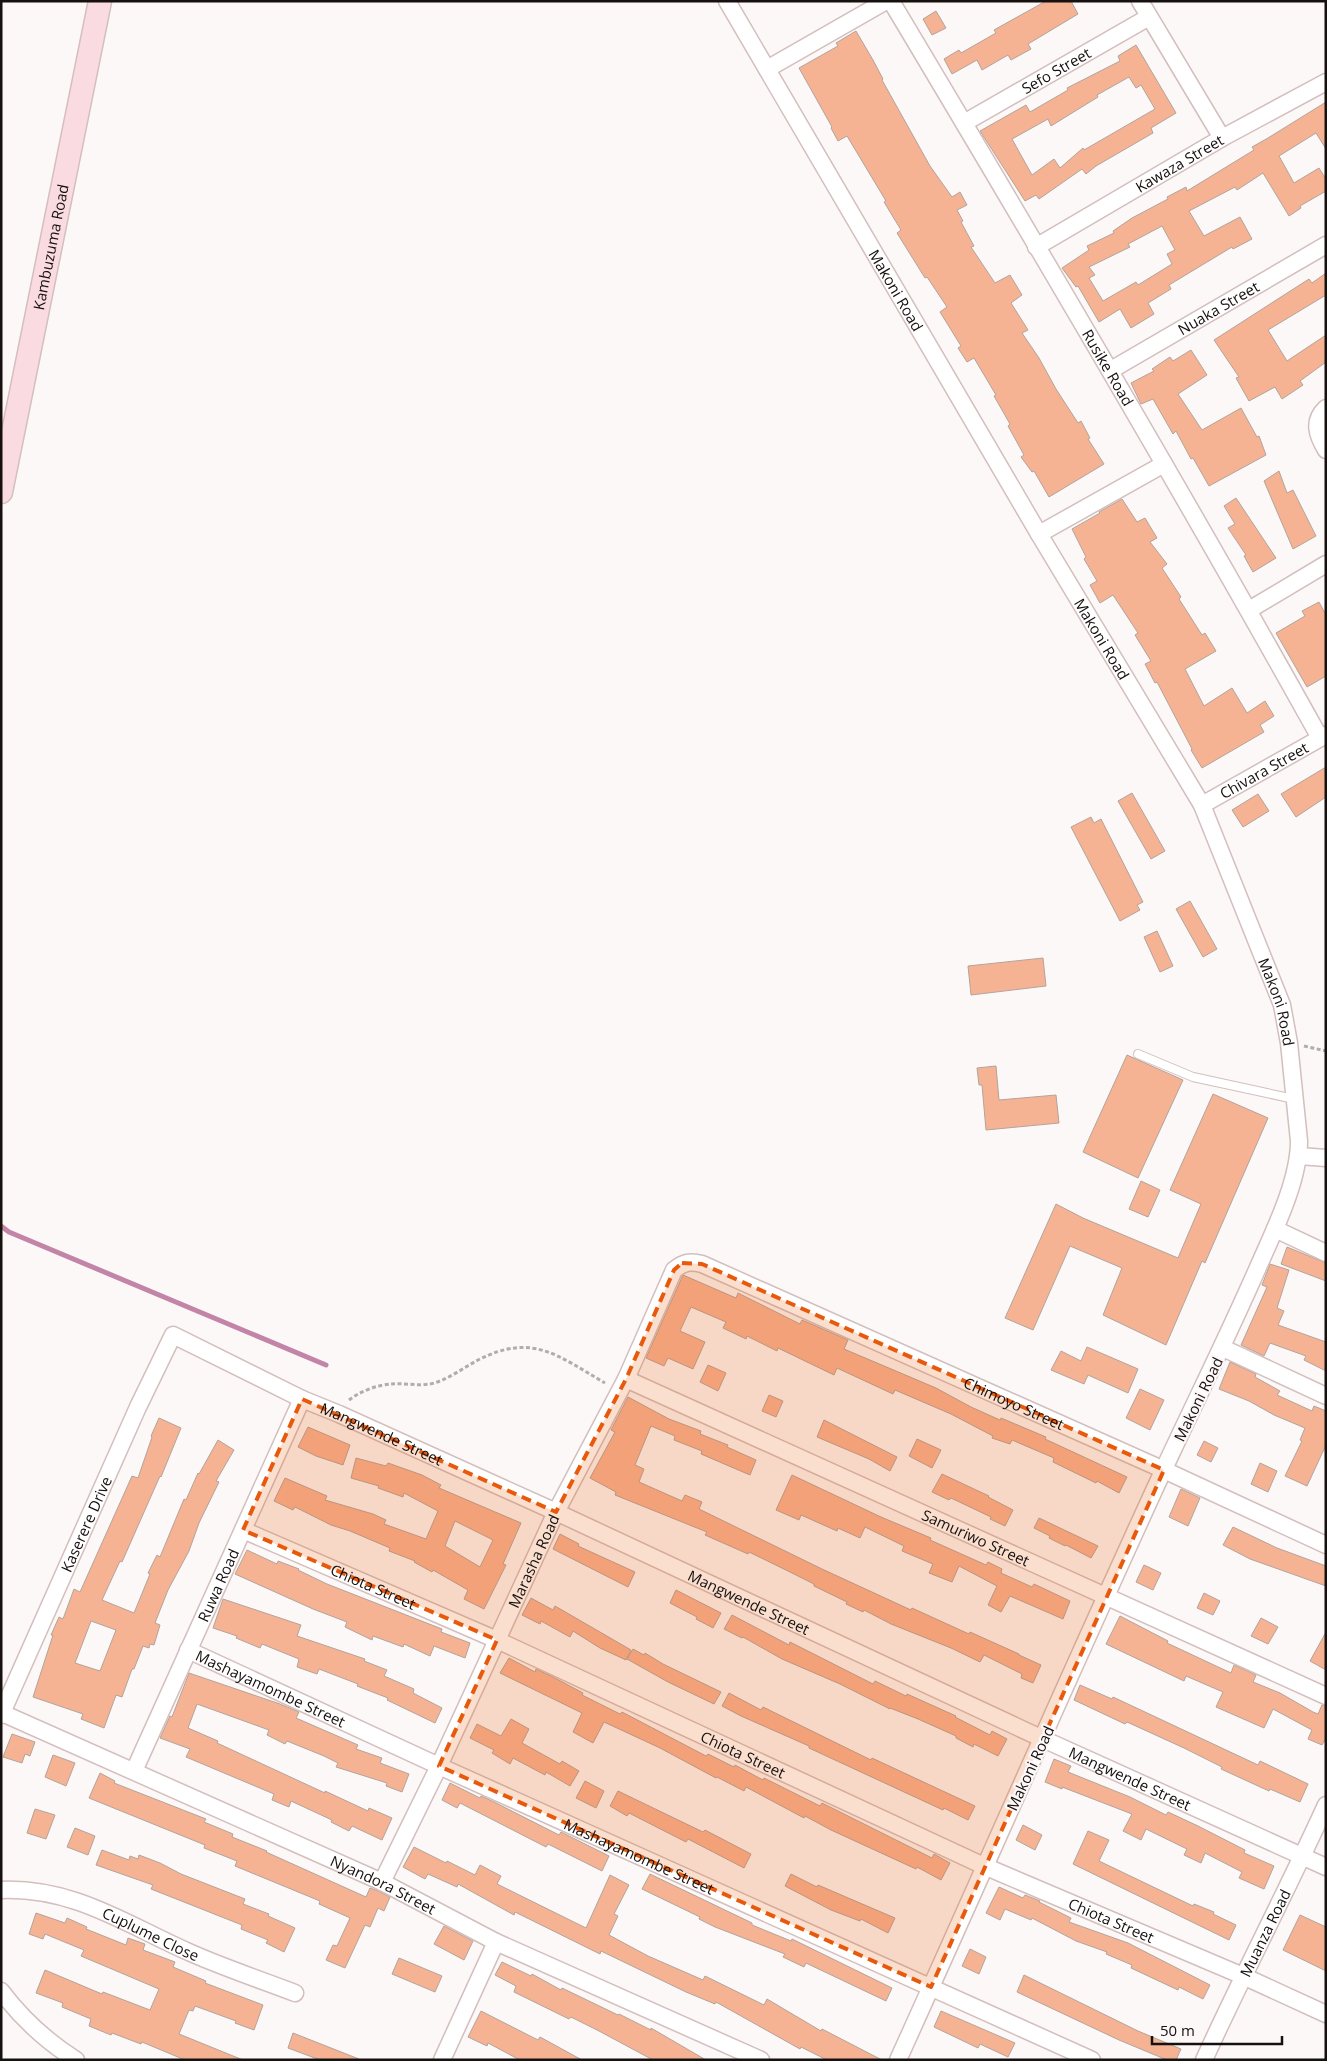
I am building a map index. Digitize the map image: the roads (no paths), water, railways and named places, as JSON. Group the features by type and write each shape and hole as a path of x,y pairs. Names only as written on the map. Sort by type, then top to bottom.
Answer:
{"main road":[{"name":"Kambuzuma Road","path":"1,492 100,1"}],"street":[{"name":"Makoni Road","path":"727,1 1039,534 1202,805 1282,1005 1289,1043 1299,1156 1275,1230 1223,1348 1164,1470 898,2060"},
{"path":"767,69 886,1"},
{"name":"Rusike Road","path":"891,1 1111,370 1323,737"},
{"path":"1140,1 1222,138"},
{"name":"Sefo Street","path":"964,122 1149,17"},
{"name":"Kawaza Street","path":"1036,247 1222,138 1326,82"},
{"name":"Nuaka Street","path":"1111,370 1326,246"},
{"path":"1326,408 1319,415 1316,423 1317,432 1326,450"},
{"path":"1039,534 1164,464"},
{"path":"1249,610 1326,564"},
{"name":"Chivara Street","path":"1202,805 1323,737"},
{"path":"1299,1156 1326,1158"},
{"path":"1275,1230 1326,1253"},
{"name":"Marasha Road","path":"382,1882 439,1766 556,1512 622,1385 674,1270 682,1263 702,1264"},
{"name":"Chimoyo Street","path":"702,1264 1164,1470 1326,1546"},
{"name":"Mangwende Street","path":"174,1334 302,1399 556,1512 1043,1739 1326,1867"},
{"name":"Kaserere Drive","path":"2,1714 138,1407 174,1334"},
{"path":"1223,1348 1326,1396"},
{"name":"Samuriwo Street","path":"622,1385 1326,1696"},
{"name":"Ruwa Road","path":"134,1771 302,1399"},
{"name":"Chiota Street","path":"243,1530 497,1640 984,1866 1243,1976 1326,2014"},
{"name":"Mashayamombe Street","path":"188,1650 439,1766 1092,2060"},
{"name":"Nyandora Street","path":"2,1714 382,1882 496,1942 761,2060"},
{"name":"Muanza Road","path":"1204,2060 1326,1804"},
{"name":"Cuplume Close","path":"1,1890 26,1889 50,1893 76,1901 119,1918 191,1953 295,1994"},
{"path":"442,2060 496,1942"},
{"path":"1,1991 36,2031 76,2060"}],"lane":[{"path":"1138,1054 1193,1077 1294,1100"}],"waterway":[{"path":"1,1226 9,1232 326,1365"}]}
